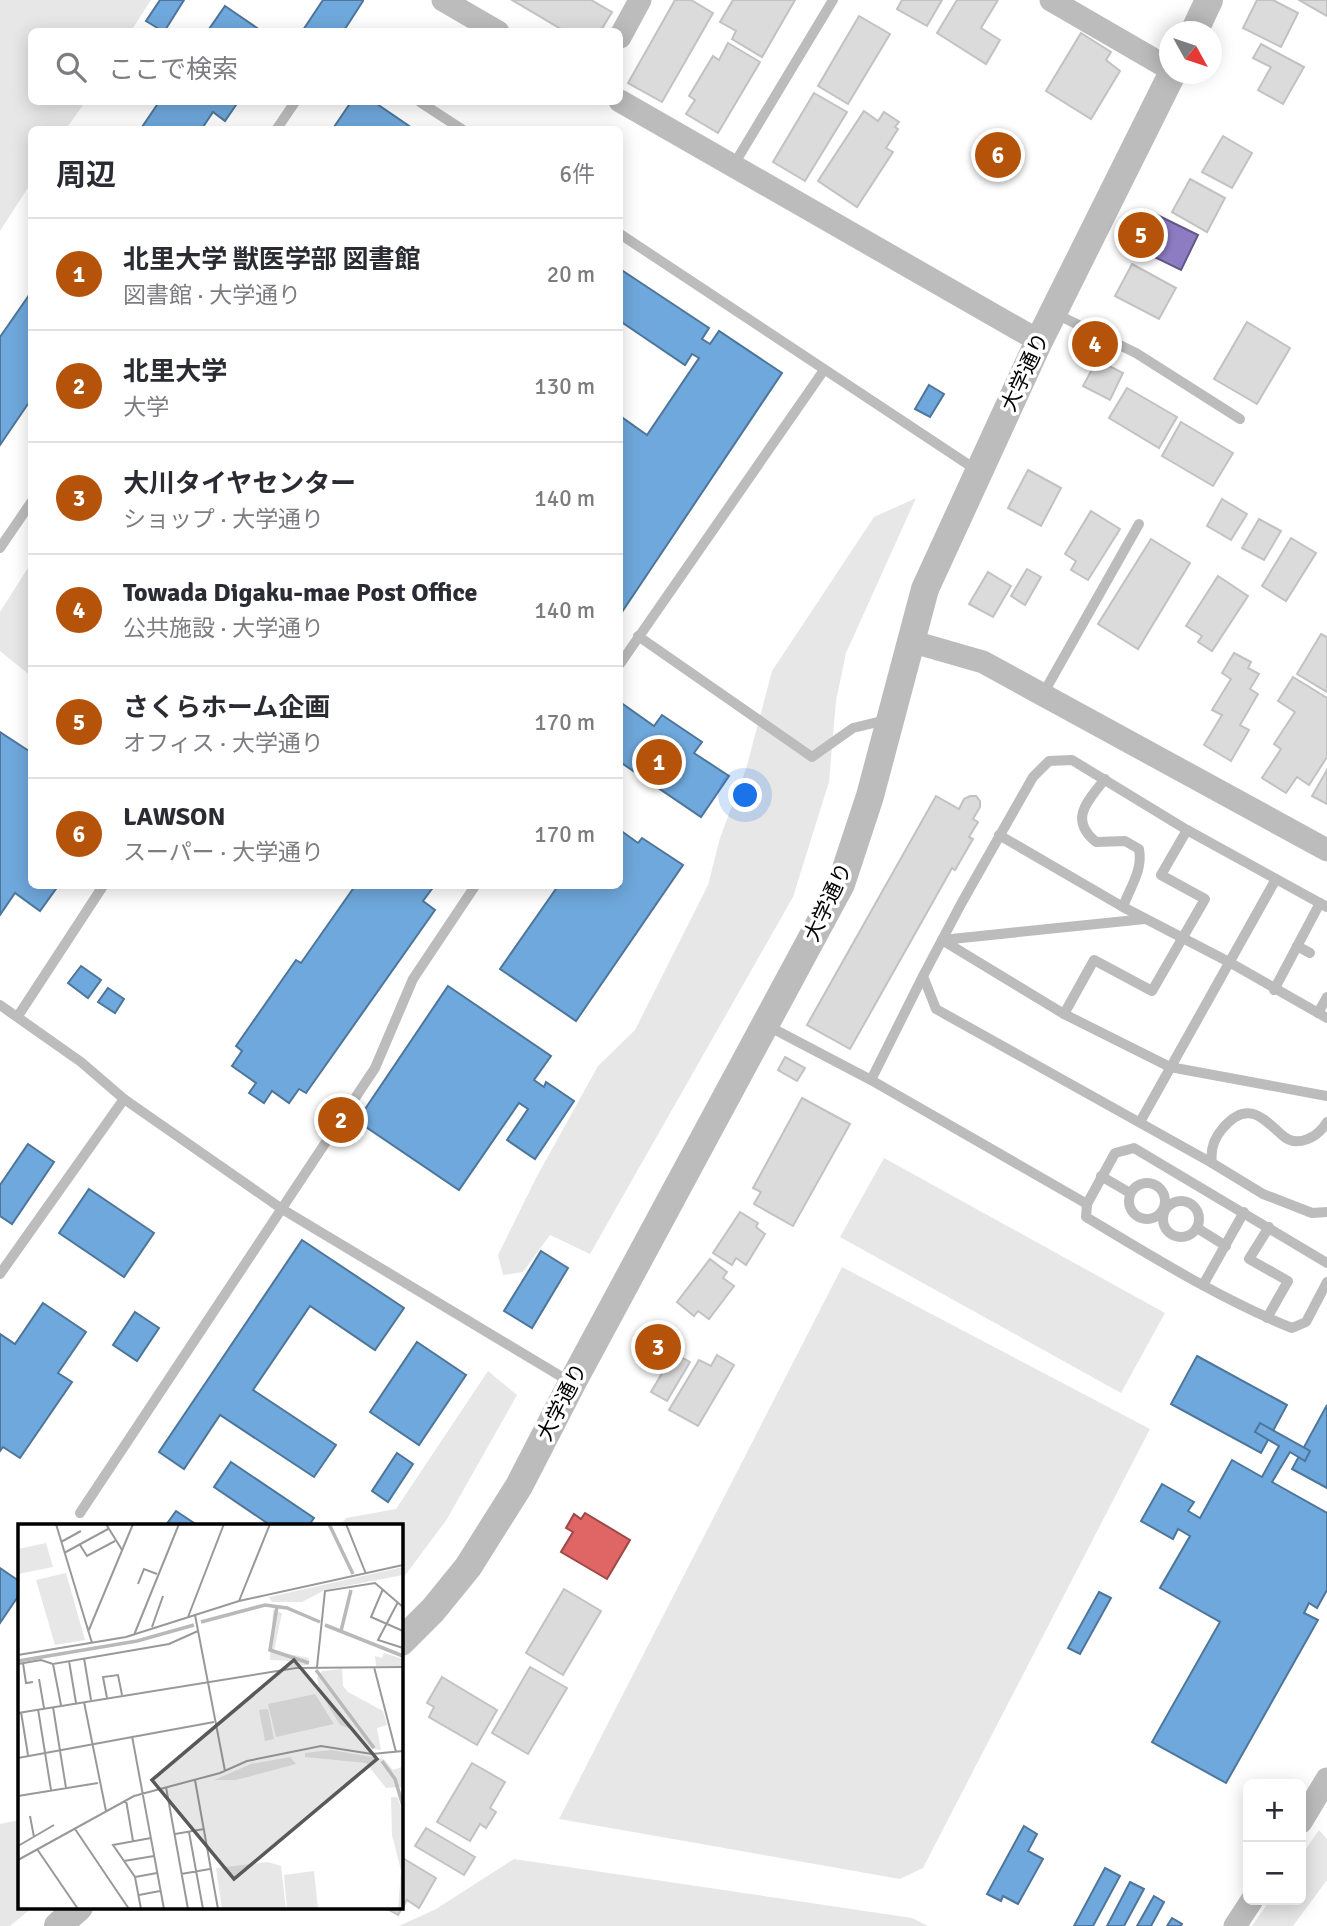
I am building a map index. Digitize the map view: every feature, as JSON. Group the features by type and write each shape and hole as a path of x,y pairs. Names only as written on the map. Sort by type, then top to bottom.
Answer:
{"street":[{"path":"443,0 491,28"},
{"path":"623,31 640,0"},
{"path":"1051,0 1159,64"},
{"path":"1199,21 1209,0"},
{"name":"大学通り","path":"402,1641 433,1610 468,1567 519,1486 572,1382 841,884 870,796 925,589 1039,341 1165,84"},
{"path":"623,103 1039,341"},
{"path":"910,641 983,662 1327,850"},
{"path":"1306,1814 1327,1779"},
{"path":"1234,1926 1249,1905"},
{"path":"58,1926 77,1909"}],"lane":[{"path":"733,166 834,0"},
{"path":"279,126 293,105"},
{"path":"425,105 457,126"},
{"path":"623,236 978,471"},
{"path":"1053,313 1136,353 1240,419"},
{"path":"623,659 824,370"},
{"path":"0,548 28,507"},
{"path":"1043,695 1139,524"},
{"path":"638,636 812,757 853,728 889,720"},
{"path":"871,1080 999,835 1033,777 1049,761 1072,760 1187,830 1324,905 1297,946 1274,990"},
{"path":"1105,779 1086,803 1081,820 1086,834 1096,842 1125,841 1139,849 1141,860 1138,873 1123,907"},
{"path":"1064,1014 1094,960 1152,991 1205,899 1161,875 1187,830"},
{"path":"999,835 1123,907 1229,962 1323,1016 1327,997"},
{"path":"1140,1122 1276,878"},
{"path":"18,1016 101,889"},
{"path":"80,1513 375,1068 413,979 473,889"},
{"path":"942,940 1145,919"},
{"path":"942,940 1064,1014 1170,1067 1327,1097"},
{"path":"1297,946 1311,953"},
{"path":"923,976 936,1009 1140,1122 1263,1195 1312,1213 1327,1212"},
{"path":"0,1005 81,1062 124,1099 282,1209 572,1382"},
{"path":"765,1025 871,1080 1087,1204"},
{"path":"0,1274 124,1099"},
{"path":"1212,1163 1211,1153 1219,1132 1240,1115 1253,1114 1264,1118 1281,1135 1297,1141 1309,1140 1322,1130 1327,1122"},
{"path":"1327,1263 1134,1148 1115,1153 1087,1204 1086,1217 1203,1285 1292,1328 1306,1322 1327,1282"},
{"path":"1101,1176 1130,1193"},
{"path":"1130,1193 1129,1205 1135,1215 1145,1220 1157,1218 1164,1209 1173,1201 1184,1200 1194,1206 1199,1216 1197,1228 1189,1236 1177,1238 1166,1232 1161,1221 1164,1209 1166,1198 1160,1187 1150,1182 1138,1185 1130,1193"},
{"path":"1203,1285 1244,1212"},
{"path":"1267,1318 1288,1281 1249,1259 1269,1227"},
{"path":"1197,1228 1226,1245"}],"shaded area":[{"path":"0,0 151,0 133,28 28,28 28,105 83,105 68,126 28,126 28,188 0,231"},
{"path":"916,498 846,653 836,701 829,782 793,897 590,1254 550,1235 523,1272 503,1275 498,1255 536,1178 598,1066 635,1030 708,885 720,838 746,769 772,671 874,517"},
{"path":"28,568 28,674 0,651 0,612"},
{"path":"884,1158 1165,1313 1121,1393 840,1237"},
{"path":"842,1267 1150,1429 923,1868 900,1879 559,1819"},
{"path":"488,1371 517,1395 447,1519 402,1580 402,1524 341,1524 346,1518 396,1509"},
{"path":"18,1820 18,1909 31,1909 10,1926 0,1926 0,1824"},
{"path":"1319,1830 1327,1839 1327,1880 1293,1926 1252,1926 1267,1905 1306,1905 1306,1849"},
{"path":"514,1859 912,1918 928,1926 399,1926 436,1909"}],"building: 商業":[{"path":"585,1513 630,1540 607,1579 561,1552 573,1532 566,1528 574,1514 581,1519"}],"building: 業務":[{"path":"1149,211 1198,235 1181,270 1132,246"}],"building: 教育":[{"path":"160,0 184,0 166,28 157,28 146,21"},
{"path":"323,0 363,0 346,28 304,28"},
{"path":"225,6 257,28 210,28"},
{"path":"157,105 236,105 225,121 213,112 204,126 143,126"},
{"path":"349,105 378,105 409,126 335,126"},
{"path":"623,271 709,328 702,339 710,344 719,331 782,373 623,611 623,418 647,435 699,358 692,354 685,365 623,323"},
{"path":"28,297 28,404 0,445 0,337"},
{"path":"929,385 944,394 930,417 915,409"},
{"path":"623,704 654,726 662,715 702,742 694,753 729,776 701,817 623,764"},
{"path":"0,732 28,750 28,889 56,889 40,911 15,893 0,915"},
{"path":"623,832 638,843 642,838 683,865 576,1021 500,969 556,889 623,889"},
{"path":"353,889 432,889 423,901 435,910 306,1093 299,1089 289,1103 272,1091 264,1103 249,1093 256,1083 232,1066 242,1051 236,1046 296,960 301,963"},
{"path":"81,966 101,980 88,998 68,983"},
{"path":"448,986 551,1056 534,1080 544,1087 546,1082 574,1101 535,1159 507,1140 528,1109 519,1103 459,1190 357,1121"},
{"path":"108,988 124,999 115,1013 98,1002"},
{"path":"28,1144 54,1162 12,1224 0,1216 0,1185"},
{"path":"89,1189 154,1233 124,1277 59,1233"},
{"path":"302,1240 404,1308 375,1350 310,1306 253,1390 336,1445 314,1477 220,1415 184,1469 159,1452"},
{"path":"541,1251 568,1268 532,1328 504,1311"},
{"path":"43,1303 86,1332 58,1373 72,1382 20,1458 3,1447 0,1451 0,1334 15,1344"},
{"path":"135,1312 159,1328 137,1361 113,1345"},
{"path":"417,1342 466,1375 419,1445 370,1412"},
{"path":"1197,1356 1287,1405 1261,1453 1171,1404"},
{"path":"1327,1405 1327,1488 1292,1469"},
{"path":"1260,1423 1310,1451 1305,1461 1290,1452 1272,1482 1327,1513 1327,1590 1317,1608 1309,1603 1304,1613 1318,1620 1226,1783 1152,1742 1220,1622 1160,1588 1190,1536 1178,1529 1173,1539 1141,1521 1162,1484 1194,1502 1188,1511 1200,1518 1232,1460 1262,1477 1279,1446 1255,1432"},
{"path":"397,1453 413,1464 388,1502 372,1491"},
{"path":"231,1462 314,1518 310,1524 269,1524 214,1487"},
{"path":"176,1511 196,1524 167,1524"},
{"path":"0,1568 18,1580 18,1596 0,1623"},
{"path":"1099,1592 1111,1598 1080,1654 1068,1648"},
{"path":"1024,1826 1037,1834 1028,1851 1043,1859 1018,1904 1003,1896 1001,1901 987,1894"},
{"path":"1105,1868 1120,1876 1093,1926 1074,1926"},
{"path":"1130,1882 1144,1889 1124,1926 1107,1926"},
{"path":"1154,1896 1164,1902 1151,1926 1137,1926"},
{"path":"1172,1918 1182,1924 1181,1926 1167,1926"}],"building: その他":[{"path":"512,0 591,0 612,12 602,28 559,28"},
{"path":"675,0 691,0 713,13 662,102 628,83"},
{"path":"733,0 795,0 762,57 732,39 736,31 720,22"},
{"path":"902,0 942,0 927,26 897,9"},
{"path":"957,0 998,0 981,28 1000,40 986,64 937,33"},
{"path":"1257,0 1273,0 1298,13 1281,47 1243,28"},
{"path":"1299,0 1327,0 1327,16"},
{"path":"859,16 890,34 848,104 818,86"},
{"path":"1081,33 1111,52 1106,60 1120,71 1091,119 1046,91"},
{"path":"728,43 760,62 718,133 686,114 695,100 689,96 713,56 719,60"},
{"path":"1261,44 1304,67 1283,104 1258,90 1271,67 1253,58"},
{"path":"814,93 847,112 805,181 773,162"},
{"path":"864,111 878,121 884,112 899,122 895,127 898,129 886,148 893,152 857,207 818,181"},
{"path":"1223,136 1252,153 1232,188 1202,172"},
{"path":"1190,179 1225,198 1207,232 1172,212"},
{"path":"1132,264 1176,288 1159,319 1115,296"},
{"path":"1247,322 1290,348 1257,404 1214,379"},
{"path":"1097,360 1123,373 1110,400 1083,386"},
{"path":"1127,388 1177,417 1159,448 1109,418"},
{"path":"1181,422 1233,453 1213,486 1162,456"},
{"path":"1028,470 1061,488 1041,526 1008,508"},
{"path":"1222,499 1247,514 1231,540 1207,526"},
{"path":"1091,511 1120,529 1088,580 1071,570 1076,561 1065,554"},
{"path":"1259,519 1281,531 1264,560 1242,548"},
{"path":"1291,538 1316,553 1286,601 1262,586"},
{"path":"1151,539 1190,563 1138,649 1098,624"},
{"path":"1027,569 1041,577 1025,605 1011,596"},
{"path":"988,572 1011,586 993,617 969,604"},
{"path":"1218,576 1248,596 1212,651 1198,642 1202,636 1186,626"},
{"path":"1321,634 1327,637 1327,692 1297,674"},
{"path":"1234,653 1251,662 1248,668 1259,674 1250,689 1258,694 1240,725 1249,730 1231,761 1204,745 1222,715 1212,710 1231,679 1222,673"},
{"path":"1293,677 1327,698 1327,757 1309,785 1297,777 1286,793 1262,778 1281,749 1274,744 1295,712 1278,701"},
{"path":"1327,770 1327,804 1312,796"},
{"path":"936,796 959,809 964,799 976,796 980,807 973,819 978,822 969,837 973,839 955,870 952,868 850,1049 807,1025"},
{"path":"785,1057 805,1068 797,1081 778,1070"},
{"path":"802,1098 850,1124 793,1226 754,1204 761,1192 753,1188"},
{"path":"740,1212 758,1223 756,1227 765,1234 746,1265 736,1258 732,1265 713,1253"},
{"path":"710,1259 727,1272 723,1278 734,1286 709,1319 698,1311 694,1316 677,1302"},
{"path":"674,1353 690,1362 667,1401 651,1392"},
{"path":"717,1355 734,1365 698,1426 669,1410 699,1360 711,1366"},
{"path":"564,1589 601,1611 563,1675 526,1653"},
{"path":"530,1667 567,1688 528,1754 492,1733"},
{"path":"442,1677 497,1710 477,1745 429,1717 434,1707 427,1703"},
{"path":"472,1763 505,1782 490,1808 496,1812 486,1828 480,1824 470,1841 437,1822"},
{"path":"426,1828 475,1857 464,1875 415,1846"},
{"path":"402,1858 436,1878 419,1908 407,1900 402,1908"},
{"path":"388,1909 402,1909 398,1915"}],"place":[{"name":"LAWSON","path":"998,155"},
{"name":"さくらホーム企画","path":"1141,235"},
{"name":"Towada Digaku-mae Post Office","path":"1095,344"},
{"name":"北里大学 獣医学部 図書館","path":"659,762"},
{"name":"北里大学","path":"341,1120"},
{"name":"大川タイヤセンター","path":"658,1347"}]}
